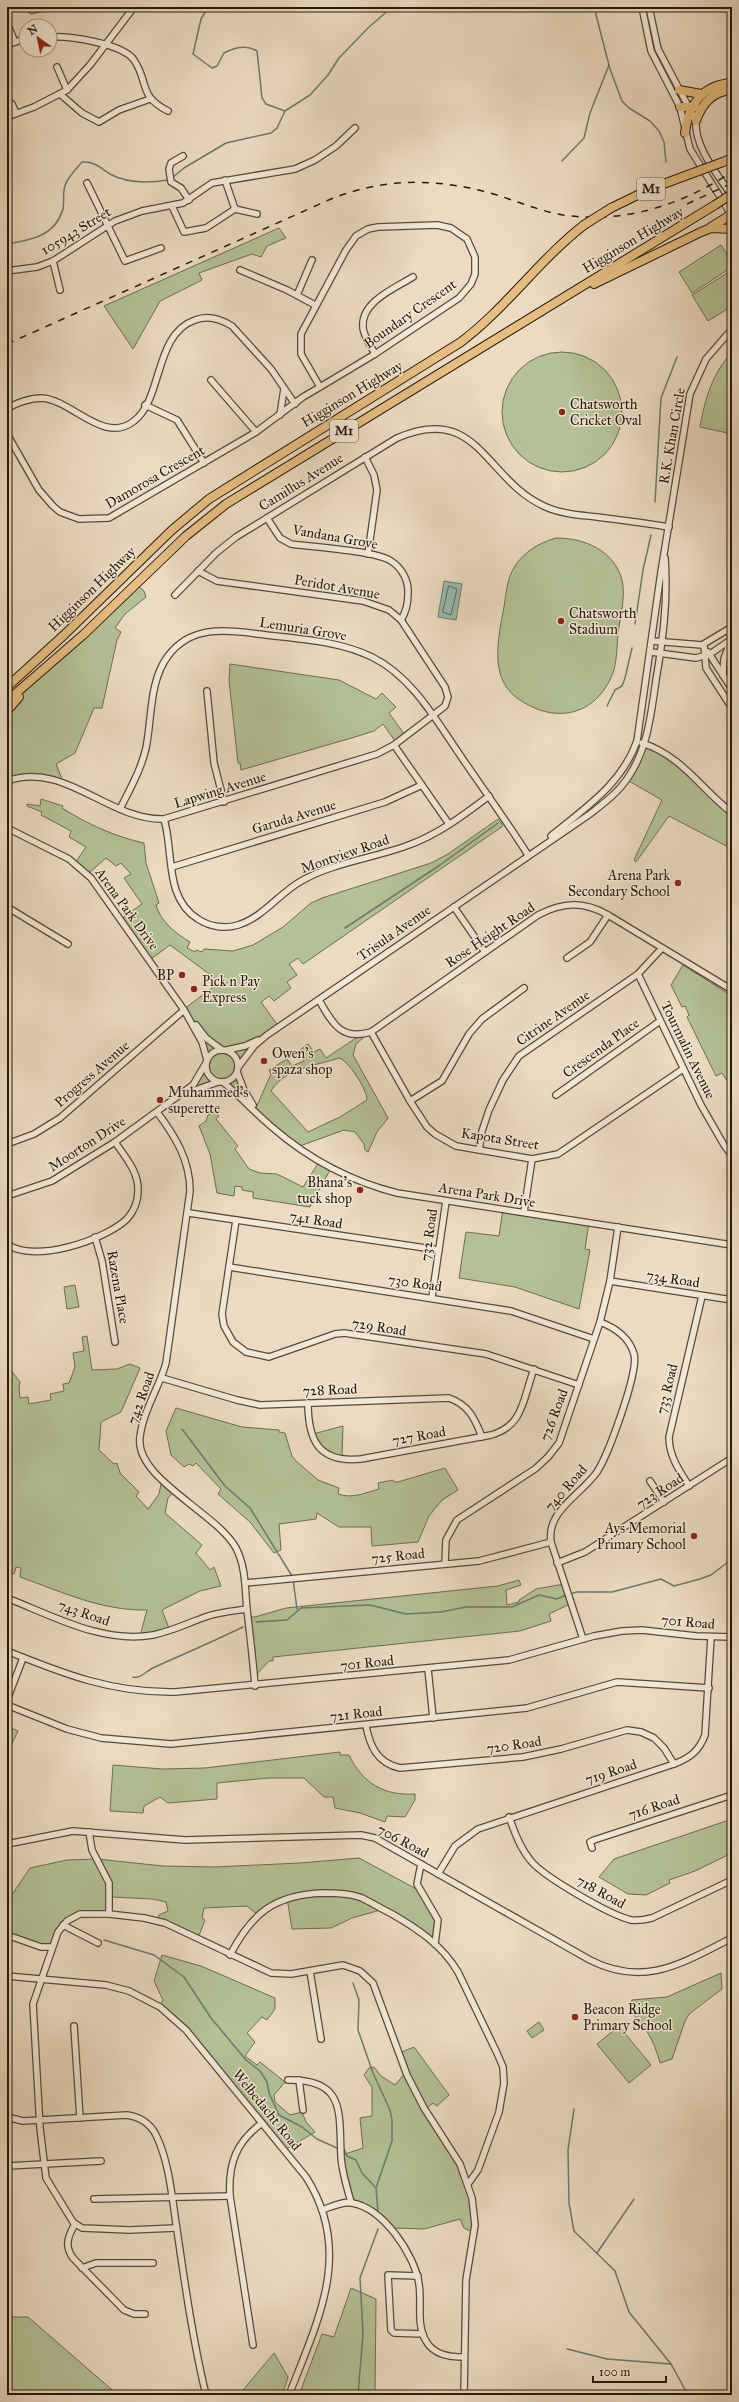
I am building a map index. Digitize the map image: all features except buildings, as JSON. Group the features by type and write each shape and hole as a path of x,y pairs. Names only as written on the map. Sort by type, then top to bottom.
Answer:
{"highway":[{"path":"685,134 690,108 701,94 714,86 732,83"},
{"path":"679,90 701,94"},
{"path":"680,107 690,108 706,101 720,92 732,90"},
{"path":"696,120 706,101"},
{"name":"Higginson Highway","path":"7,687 64,635 172,530 209,499 461,342 484,324 556,249 584,225 611,208 650,189 732,158"},
{"name":"Higginson Highway","path":"7,701 83,635 186,536 226,504 732,196"},
{"path":"533,316 643,259 711,228 732,215"},
{"path":"711,228 732,229"},
{"path":"7,681 64,635"},
{"path":"7,711 17,699 83,635"}],"street":[{"path":"7,116 67,90 105,45 134,7"},
{"path":"642,7 651,51 680,107 685,134 690,148 732,215"},
{"path":"649,7 654,38 679,90 696,120 696,130 701,146 732,196"},
{"path":"7,23 15,42"},
{"path":"58,37 66,37 105,45 127,54 133,59 150,99 168,111"},
{"path":"7,45 18,41"},
{"path":"57,67 67,90"},
{"path":"60,94 82,113 99,122 119,110 150,99"},
{"path":"7,101 12,104 16,113"},
{"name":"105943 Street","path":"7,271 37,267 53,261 107,226 130,215 172,206 190,200 207,186 225,180 295,169 315,160 336,146 355,128"},
{"path":"184,156 170,163 169,177 171,182 181,188 190,200"},
{"path":"225,180 235,209"},
{"path":"87,183 124,260 130,260 161,248"},
{"path":"172,206 182,228 186,232 206,228 235,209 257,214"},
{"name":"Boundary Crescent","path":"392,226 437,226 451,228 462,234 470,245 476,265 473,279 467,290 438,313 375,354 320,387 304,362 300,346 304,326 315,305 349,244 356,236 368,229 392,226"},
{"path":"297,295 312,260"},
{"path":"53,261 60,290"},
{"path":"240,270 297,295 315,305"},
{"path":"375,354 363,329 365,314 376,301 413,277"},
{"path":"7,408 33,398 50,399 103,426 119,427 136,420 145,405 175,333 187,323 207,317 225,322 232,326 271,369 295,404"},
{"name":"R.K. Khan Circle","path":"637,741 653,641 661,572 665,558 692,389 706,359 732,329"},
{"path":"210,380 256,432"},
{"name":"Damorosa Crescent","path":"7,434 46,499 60,512 79,519 99,520 120,513 256,432 320,387"},
{"path":"280,416 284,398 284,389"},
{"path":"145,405 177,420 204,463"},
{"name":"Camillus Avenue","path":"175,595 227,544 365,457 397,438 416,430 433,428 447,430 470,439 513,487 548,508 572,514 669,527"},
{"path":"365,457 374,475 377,490 368,554"},
{"name":"Vandana Grove","path":"267,518 280,538 292,544 368,554 390,560 402,571 406,579 408,599 407,608 400,620"},
{"name":"R.K. Khan Circle","path":"645,744 662,642 667,598 665,558"},
{"name":"Peridot Avenue","path":"198,571 217,581 372,603 389,610 400,620 447,691 445,706 433,717"},
{"path":"653,641 704,645 732,627"},
{"name":"Lemuria Grove","path":"120,809 141,765 149,730 156,683 163,664 181,643 207,631 232,630 336,645 360,652 384,664 402,678 433,717 528,855"},
{"path":"651,652 696,658 707,655 732,639"},
{"path":"723,676 724,659 732,639"},
{"path":"704,645 707,655 732,689"},
{"path":"706,668 707,655"},
{"path":"696,658 706,668 732,708"},
{"path":"207,691 215,768 224,802"},
{"name":"Lapwing Avenue","path":"7,782 27,776 53,779 142,818 164,820 364,759 394,745 433,717"},
{"path":"637,741 657,748 676,759 732,813"},
{"name":"Trisula Avenue","path":"534,851 613,783 629,762 637,741"},
{"name":"Trisula Avenue","path":"238,1069 254,1046 267,1035 590,814 613,795 628,778 645,744"},
{"path":"394,745 449,824"},
{"name":"Garuda Avenue","path":"172,867 384,802 422,785"},
{"name":"Montview Road","path":"164,820 178,896 191,914 215,926 230,926 255,916 303,880 407,846 449,824 488,796"},
{"name":"Arena Park Drive","path":"7,828 63,856 91,878 206,1038 223,1050 235,1056 244,1090 259,1115"},
{"name":"Rose Height Road","path":"319,1000 341,1031 351,1035 371,1032 538,915 555,907 581,904 608,915 732,990"},
{"path":"454,906 485,952"},
{"path":"7,907 68,944"},
{"path":"567,958 590,942 608,915"},
{"name":"Citrine Avenue","path":"479,1150 482,1131 489,1110 507,1073 519,1056 638,974 662,948"},
{"name":"Tourmalin Avenue","path":"638,974 683,1069 715,1130 732,1156"},
{"path":"410,1101 438,1085 445,1077 469,1034 482,1018 524,988"},
{"name":"Arena Park Drive","path":"186,1012 202,1042 207,1062 208,1074 221,1082 300,1150 336,1172 381,1188 446,1201 732,1244"},
{"name":"Progress Avenue","path":"7,1144 34,1134 60,1118 186,1012"},
{"name":"Crescenda Place","path":"556,1095 660,1021"},
{"name":"Kapota Street","path":"371,1032 410,1101 427,1127 442,1139 456,1146 532,1159 558,1154 683,1069"},
{"name":"Trisula Avenue","path":"223,1050 245,1046 267,1035"},
{"path":"207,1062 213,1053 223,1050"},
{"name":"Moorton Drive","path":"7,1196 52,1181 115,1142 193,1085 207,1062"},
{"path":"221,1082 232,1079 238,1069"},
{"name":"Moorton Drive","path":"174,1100 195,1089 221,1082"},
{"name":"742 Road","path":"157,1112 185,1157 190,1181 189,1213 162,1378 142,1427 140,1440 142,1453 153,1471 230,1538 243,1564 255,1686"},
{"path":"7,1244 24,1252 41,1253 95,1237 121,1224 131,1214 137,1202 138,1190 136,1176 115,1142"},
{"path":"524,1212 532,1159"},
{"name":"732 Road","path":"432,1297 446,1201"},
{"name":"741 Road","path":"189,1213 439,1250"},
{"name":"729 Road","path":"236,1220 222,1314 224,1326 237,1346 253,1355 275,1356 335,1334 344,1333 486,1354 578,1385"},
{"name":"726 Road","path":"445,1563 446,1540 457,1520 535,1469 553,1451 562,1434 600,1322 610,1281 618,1227"},
{"name":"Razena Place","path":"95,1237 102,1261 115,1342"},
{"name":"730 Road","path":"229,1267 432,1297 511,1311 594,1340"},
{"name":"734 Road","path":"610,1281 732,1300"},
{"name":"733 Road","path":"689,1486 676,1466 669,1446 669,1437 702,1296"},
{"name":"740 Road","path":"583,1639 557,1564 551,1542 550,1528 555,1518 586,1486 602,1461 634,1371 634,1355 628,1342 615,1329 600,1322"},
{"name":"727 Road","path":"308,1403 309,1427 315,1443 328,1455 340,1459 361,1459 482,1437 506,1430 514,1422 534,1369"},
{"name":"728 Road","path":"162,1378 252,1404 449,1398 462,1404 471,1412 482,1437"},
{"name":"723 Road","path":"557,1564 585,1552 732,1458"},
{"path":"650,1481 664,1502"},
{"name":"725 Road","path":"245,1584 493,1558 551,1542"},
{"name":"743 Road","path":"7,1598 97,1632 130,1637 154,1635 175,1630 219,1613 247,1609"},
{"name":"701 Road","path":"7,1651 86,1682 129,1691 175,1692 255,1686 517,1659 607,1633 642,1630 711,1637 732,1636"},
{"name":"719 Road","path":"438,1874 449,1854 461,1839 478,1829 509,1817 674,1764 692,1755 702,1743 706,1729 711,1637"},
{"path":"7,1700 23,1658"},
{"path":"428,1668 432,1718"},
{"name":"721 Road","path":"7,1705 67,1729 100,1738 158,1744 366,1726 527,1708 617,1682 709,1688"},
{"name":"720 Road","path":"366,1726 370,1742 375,1753 389,1765 400,1768 523,1757 561,1749 627,1730 641,1732 654,1738 664,1748 674,1764"},
{"name":"716 Road","path":"592,1848 590,1842 594,1840 732,1795"},
{"name":"718 Road","path":"509,1817 522,1849 538,1868 625,1918 638,1921 652,1918 732,1880"},
{"name":"706 Road","path":"7,1844 65,1832 89,1832 185,1840 358,1834 375,1838 590,1960 612,1970 638,1973 666,1969 732,1938"},
{"path":"89,1832 92,1850 109,1880 109,1914"},
{"path":"421,1864 418,1876 418,1887 438,1920 435,1944"},
{"path":"230,1955 246,1926 260,1913 281,1900 310,1894 339,1894 362,1898 415,1928 435,1944 458,1972 497,2053 504,2074 502,2103 478,2170 468,2184"},
{"path":"176,2228 92,2230 82,2228 75,2224 48,2182 43,2165 33,2011 40,1978 63,1924 80,1914 109,1914 144,1918 165,1923 230,1955 271,1973 286,1975 333,1966 350,1966 364,1974 373,1983 407,2075 424,2108 460,2164 468,2184 474,2209 475,2225 466,2280 464,2395"},
{"path":"63,1924 98,1943"},
{"path":"7,1935 41,1947 52,1948"},
{"path":"310,1971 321,2039"},
{"name":"Welbedacht Road","path":"7,1976 106,1985 129,1991 160,2007 186,2030 306,2176 322,2210 330,2251 327,2289 289,2395"},
{"path":"74,2026 80,2118"},
{"path":"288,2080 299,2080 322,2085 331,2092 334,2099 340,2129 343,2171 351,2202"},
{"path":"299,2080 303,2110"},
{"path":"7,2117 23,2121 131,2116 148,2124 159,2142 173,2197 176,2228 197,2357 206,2395"},
{"path":"253,2345 230,2196 229,2177 234,2154 244,2138 262,2123"},
{"path":"7,2166 101,2161"},
{"path":"94,2199 230,2196"},
{"path":"322,2210 351,2202 370,2212 390,2228 405,2247 418,2276 422,2334 428,2345 438,2353 450,2357 464,2357"},
{"path":"75,2224 68,2238 68,2247 71,2255 124,2310 134,2314 145,2314"},
{"path":"82,2268 99,2262 153,2263"},
{"path":"418,2276 388,2275 390,2330 394,2333 422,2334"}],"green space":[{"path":"279,228 286,238 267,246 261,257 252,254 199,273 202,280 160,301 133,349 104,306"},
{"path":"721,245 732,262 732,267 692,293 679,272"},
{"path":"732,270 732,306 708,321 692,295"},
{"name":"Chatsworth Cricket Oval","path":"562,352 585,356 605,369 618,389 622,412 618,435 605,455 585,468 562,472 539,468 519,455 506,435 502,412 506,389 519,369 539,356"},
{"path":"732,352 732,434 700,427 710,387 719,369"},
{"name":"Chatsworth Stadium","path":"556,538 577,540 587,543 605,554 618,570 623,587 617,654 613,673 605,688 595,700 584,708 572,712 558,713 545,711 531,706 517,698 508,689 502,679 498,655 498,643 506,591 512,571 523,556 528,552 544,542"},
{"path":"137,585 144,591 146,597 125,614 115,628 121,632 117,640 102,708 94,708 75,753 56,764 64,784 43,777 7,782 7,702"},
{"path":"230,664 339,680 376,699 382,693 396,707 389,713 405,735 395,741 383,724 374,731 241,770 240,763 238,763 229,680"},
{"path":"645,743 657,747 732,812 732,849 669,816 636,862 634,860 662,800 627,780"},
{"path":"41,799 63,806 62,808 92,825 144,843 146,863 159,903 156,905 158,911 169,926 190,942 187,948 195,952 196,950 202,952 204,949 233,951 253,945 283,927 311,903 322,898 431,863 448,854 498,819 503,826 303,964 298,958 289,964 297,975 287,982 291,988 274,1001 269,996 261,1002 279,1027 255,1047 244,1060 239,1073 255,1110 271,1074 269,1070 287,1059 292,1066 304,1061 299,1051 308,1044 314,1052 320,1049 326,1058 356,1038 364,1037 356,1044 353,1055 388,1118 377,1132 368,1152 365,1150 364,1144 355,1132 344,1130 297,1147 223,1083 195,1089 174,1100 198,1076 204,1067 205,1058 204,1048 184,1009 220,982 170,945 151,959 122,918 142,904 124,878 131,874 121,863 116,866 106,858 88,874 75,863 86,847 69,837 71,831 41,815 42,812 27,806 27,804 40,806","holes":["339,1058 343,1060 361,1083 367,1100 340,1117 308,1132 271,1091 277,1083 285,1077 302,1068"]},
{"path":"683,965 732,996 732,1088 722,1073 716,1076 687,1017 689,1015 685,1006 682,1007 671,985"},
{"path":"215,1112 219,1116 216,1119 238,1146 235,1149 249,1169 260,1173 277,1174 303,1187 319,1162 331,1168 310,1207 253,1198 253,1192 242,1190 242,1187 235,1186 234,1196 217,1193 210,1154 199,1126 206,1121 208,1115"},
{"path":"503,1209 589,1222 585,1249 590,1250 579,1309 515,1287 459,1278 466,1232 499,1236"},
{"path":"75,1285 79,1307 67,1309 64,1287"},
{"path":"87,1336 92,1370 117,1369 130,1364 140,1368 121,1412 101,1422 99,1450 114,1464 117,1463 120,1473 139,1492 136,1496 148,1509 159,1494 162,1479 175,1490 168,1498 165,1513 202,1545 196,1553 210,1570 214,1567 221,1586 200,1591 162,1610 170,1631 140,1636 147,1610 114,1607 82,1600 20,1577 21,1568 16,1567 14,1574 7,1572 7,1350 10,1369 20,1382 20,1398 28,1397 29,1404 51,1400 50,1394 64,1391 63,1384 69,1383 75,1367 73,1353 84,1351 82,1337"},
{"path":"176,1408 242,1427 279,1430 279,1432 285,1433 292,1456 296,1461 318,1480 339,1488 338,1494 353,1496 364,1494 379,1489 378,1483 393,1480 394,1482 398,1482 445,1468 458,1490 442,1500 429,1516 418,1542 372,1546 371,1527 339,1527 317,1513 316,1519 279,1524 281,1550 274,1553 250,1522 218,1494 221,1489 196,1463 193,1466 189,1464 184,1467 171,1455 166,1431"},
{"path":"343,1426 342,1456 328,1452 313,1434"},
{"path":"519,1580 521,1585 506,1590 507,1605 519,1602 519,1600 536,1589 564,1584 570,1604 549,1614 551,1621 520,1631 273,1657 273,1661 269,1661 254,1677 248,1617 255,1617 286,1608 498,1586"},
{"path":"7,1726 18,1731 7,1754"},
{"path":"340,1752 340,1755 349,1755 360,1773 375,1786 393,1793 415,1794 415,1800 405,1817 387,1816 385,1822 360,1813 335,1808 333,1797 324,1797 304,1778 268,1778 217,1783 217,1799 168,1803 160,1797 144,1806 143,1813 110,1811 113,1765 162,1769 205,1768"},
{"path":"732,1819 732,1853 695,1871 669,1880 670,1883 646,1895 628,1894 599,1877 614,1859"},
{"path":"359,1858 420,1891 436,1916 434,1937 430,1938 384,1909 352,1918 331,1928 292,1929 287,1898 258,1915 247,1906 204,1908 202,1918 205,1920 198,1938 157,1921 159,1915 168,1911 166,1902 153,1899 110,1897 109,1914 95,1912 66,1921 52,1947 7,1934 7,1902 30,1868 67,1860 97,1859 163,1866 214,1867 300,1863"},
{"path":"162,1955 201,1966 275,1998 275,2009 267,2020 262,2017 247,2033 255,2042 245,2056 257,2065 260,2062 285,2082 274,2095 275,2102 290,2115 302,2112 306,2122 315,2132 285,2150 200,2045 160,2006 163,2000 154,1981"},
{"path":"721,1973 722,1989 689,2014 685,2021 672,2059 660,2063 649,2034 629,2010 632,2000 667,1997"},
{"path":"539,2022 544,2030 532,2038 527,2031"},
{"path":"619,2026 651,2065 629,2083 597,2044"},
{"path":"414,2047 449,2095 437,2106 433,2103 425,2109 469,2184 474,2233 464,2228 460,2219 424,2229 392,2228 382,2220 351,2202 342,2155 363,2148 360,2118 372,2116 372,2087 364,2075 369,2068 374,2067 381,2076 395,2085 406,2072 399,2053"},
{"path":"351,2288 376,2299 375,2395 299,2395 322,2334 334,2337"},
{"path":"7,2317 28,2317 118,2395 7,2395"},
{"path":"274,2353 288,2377 282,2395 239,2395"}],"water":[{"path":"444,581 462,584 456,620 438,617"}],"waterway":[{"path":"22,7 31,14 60,7"},
{"path":"208,7 201,19 193,54 212,68 217,66 224,53 232,49 245,47 257,51 262,98 266,104 285,111"},
{"path":"172,178 184,168 226,143 271,133 277,128 285,111 310,95 328,75 339,58 368,28 392,7"},
{"path":"594,7 610,69 622,101 629,108 650,121 659,131 664,142 666,162"},
{"path":"562,161 584,138 590,113 609,65"},
{"path":"7,244 34,238 48,231 54,225 63,209 65,185 70,176 82,162 94,164 110,174 124,180 139,182 168,180"},
{"path":"655,502 661,398 677,357"},
{"path":"635,624 643,570 651,535"},
{"path":"607,706 615,690 622,686 632,648"},
{"path":"345,928 440,865 498,823"},
{"path":"182,1429 225,1486 250,1508 292,1576"},
{"path":"570,1594 577,1592 612,1592 661,1579 674,1586 711,1575 732,1559"},
{"path":"293,1579 297,1609"},
{"path":"256,1622 287,1620 301,1608 370,1605 406,1614 441,1612 466,1607 512,1607 539,1595 557,1599 566,1595"},
{"path":"133,1677 139,1677 152,1668 243,1627"},
{"path":"104,1940 154,1955 184,1977 211,2018 246,2060 260,2071 267,2082 269,2093 279,2115 302,2127 317,2139 337,2148"},
{"path":"353,1983 359,2000 358,2030 373,2073 390,2110 392,2120 392,2141 376,2188"},
{"path":"574,2109 568,2150 569,2203 574,2231 615,2271 629,2312 671,2364 688,2395"},
{"path":"344,2149 347,2156 356,2160 362,2173 376,2188 378,2212"},
{"path":"597,2253 634,2199"},
{"path":"358,2395 363,2333 360,2278 378,2229"},
{"path":"567,2349 607,2359 671,2364"},
{"path":"7,2389 12,2395"}],"railway":[{"path":"7,344 331,199 372,187 413,182 455,185 476,189 538,209 563,215 608,217 652,209 672,202 693,194 732,172"},
{"path":"687,204 732,183"}],"place":[{"name":"Chatsworth Cricket Oval","path":"562,412"},
{"name":"Chatsworth Stadium","path":"561,621"},
{"name":"Arena Park Secondary School","path":"678,883"},
{"name":"BP","path":"182,975"},
{"name":"Pick n Pay Express","path":"194,989"},
{"name":"Owen's spaza shop","path":"264,1061"},
{"name":"Muhammed's superette","path":"160,1100"},
{"name":"Bhana's tuck shop","path":"360,1190"},
{"name":"Ays Memorial Primary School","path":"694,1536"},
{"name":"Beacon Ridge Primary School","path":"575,2017"}]}
